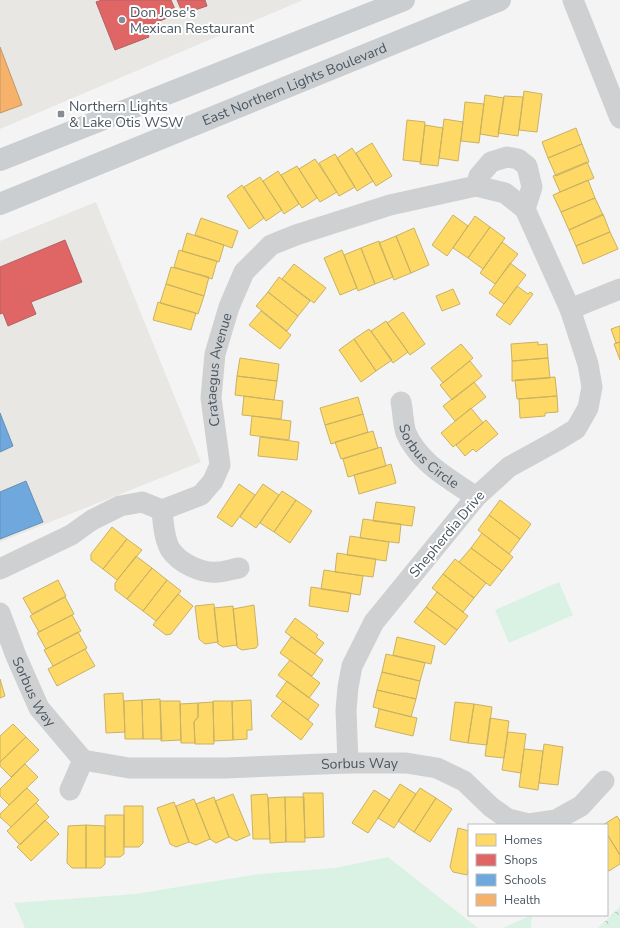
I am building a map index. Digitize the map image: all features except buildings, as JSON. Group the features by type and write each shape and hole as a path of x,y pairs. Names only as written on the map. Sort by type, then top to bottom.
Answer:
{"main road":[{"path":"0,160 404,0"},
{"name":"East Northern Lights Boulevard","path":"0,204 500,0"}],"street":[{"path":"573,0 620,118"},
{"path":"508,157 518,159 527,166 532,187 525,209 505,193 476,186 479,176 491,162 508,157"},
{"name":"Crataegus Avenue","path":"162,510 201,495 213,481 220,465 211,398 215,354 229,307 244,272 271,245 296,235 390,205 476,186"},
{"name":"Shepherdia Drive","path":"348,763 346,710 348,687 352,666 374,622 476,497 509,467 576,429 588,408 592,387 588,364 570,309 525,209"},
{"path":"570,309 620,289"},
{"name":"Sorbus Circle","path":"401,402 406,432 416,450 429,464 476,497"},
{"path":"0,569 71,535 92,520 120,506 142,502 162,510 164,529 170,549 182,560 200,571 218,572 239,568"},
{"name":"Sorbus Way","path":"0,613 16,656 39,708 83,760 129,768 224,768 348,763 406,763 437,768 464,781 491,808 508,819 529,824 556,820 581,806 604,781"},
{"path":"70,790 83,760"}],"shaded area":[{"path":"0,0 303,0 0,129"},
{"path":"96,202 201,462 0,542 0,241"}],"green space":[{"path":"559,582 573,615 509,643 495,610"},
{"path":"388,857 478,928 25,928 14,903 135,894 259,874 335,868"},
{"path":"620,907 620,928 598,928"},
{"path":"530,916 532,916 531,928 503,928"}],"place":[{"name":"Don Jose's Mexican Restaurant","path":"122,20"},
{"name":"Northern Lights & Lake Otis WSW","path":"61,114"}]}
